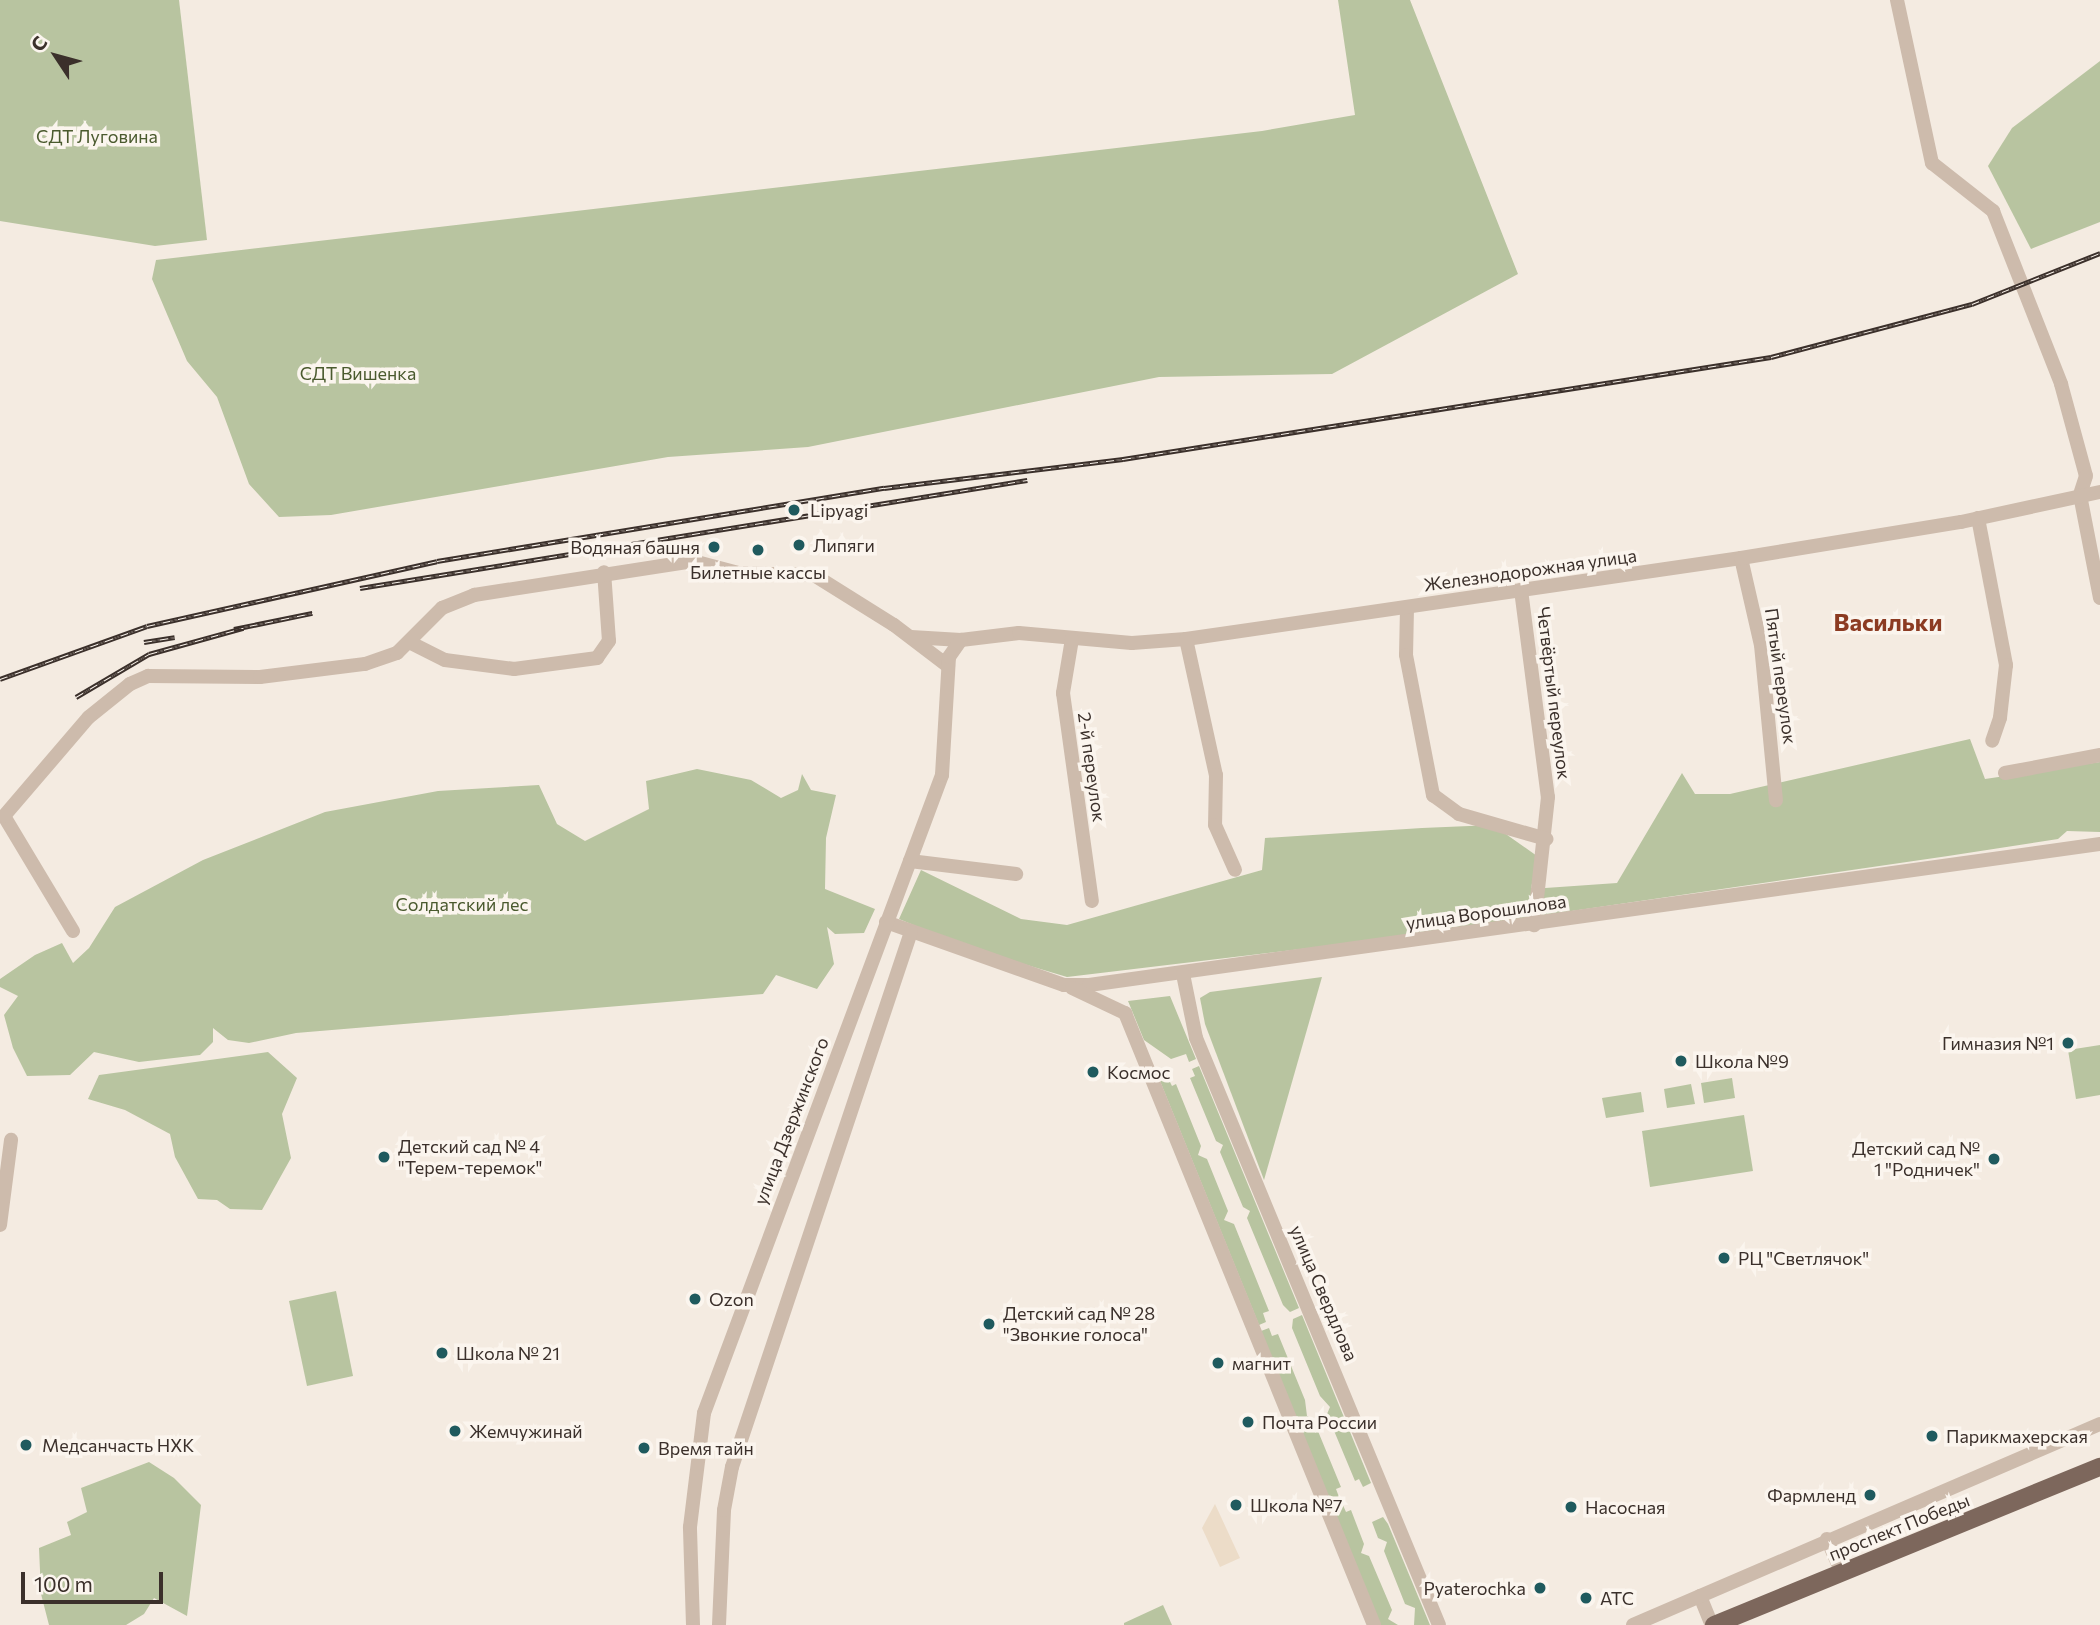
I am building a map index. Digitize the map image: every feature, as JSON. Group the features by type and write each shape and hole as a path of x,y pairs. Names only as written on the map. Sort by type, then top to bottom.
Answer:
{"main road":[{"name":"проспект Победы","path":"1713,1625 2100,1467"}],"street":[{"path":"1897,0 1932,163 1993,211 2012,250 2079,443 2086,476 2080,495 2100,598"},
{"name":"Железнодорожная улица","path":"911,638 961,640 1019,633 1132,643 1186,639 1741,558 1978,518 2100,492"},
{"path":"1978,518 2006,665 2000,718 1992,741"},
{"name":"Пятый переулок","path":"1741,558 1761,645 1776,800"},
{"path":"73,931 4,816 64,742 130,684 172,674 306,674 382,660 409,642 442,608 474,595 604,572 693,561 738,573 801,572 827,581 948,666"},
{"path":"409,642 445,660 514,669 597,658 610,641 604,572"},
{"name":"Четвёртый переулок","path":"1521,590 1545,750 1546,839 1534,925"},
{"path":"1407,608 1406,655 1433,795 1459,814 1546,839"},
{"name":"2-й переулок","path":"1072,639 1063,693 1092,901"},
{"path":"1186,639 1216,775 1215,825 1235,870"},
{"name":"улица Дзержинского","path":"692,1625 690,1527 704,1413 944,764 948,666 961,640"},
{"path":"2005,773 2100,755"},
{"name":"улица Ворошилова","path":"886,922 1064,985 1183,974 2100,844"},
{"path":"910,861 1016,874"},
{"path":"719,1625 724,1510 732,1468 911,932"},
{"name":"улица Свердлова","path":"1183,974 1196,1038 1439,1625"},
{"path":"1064,985 1115,1005 1125,1013 1374,1625"},
{"path":"0,1225 11,1140"},
{"path":"1633,1625 1827,1539 2100,1424"},
{"path":"1827,1539 1842,1573"},
{"path":"1700,1596 1713,1625"}],"green space":[{"name":"СДТ Луговина","path":"0,0 179,0 207,240 155,246 0,221"},
{"name":"СДТ Вишенка","path":"1338,0 1410,0 1518,274 1332,374 1159,377 808,447 668,457 331,515 279,517 249,484 217,397 187,361 152,279 156,260 1262,131 1355,115"},
{"path":"2100,61 2100,222 2031,249 1988,166 2012,128"},
{"path":"1970,739 1985,779 2100,762 2100,832 2067,831 2058,839 1359,942 1067,977 964,946 899,919 921,870 1021,919 1067,925 1262,870 1265,838 1422,828 1493,825 1537,856 1531,889 1617,883 1682,773 1695,794 1730,794"},
{"name":"Солдатский лес","path":"697,769 751,780 781,798 798,790 802,774 811,790 836,795 826,838 825,889 875,909 864,933 835,934 827,927 834,964 817,989 776,975 763,994 296,1033 249,1043 228,1040 213,1028 213,1042 200,1055 139,1062 94,1052 70,1075 27,1076 13,1048 4,1015 18,996 0,987 0,979 35,955 62,943 73,963 89,948 115,907 203,860 325,812 438,791 539,785 557,824 585,841 649,809 646,781"},
{"path":"1322,977 1264,1180 1205,1024 1200,998 1210,992"},
{"path":"1170,996 1196,1059 1189,1062 1186,1054 1171,1059 1144,1040 1128,1001"},
{"path":"2100,1045 2100,1095 2076,1099 2068,1050"},
{"path":"268,1052 297,1078 282,1114 291,1158 262,1210 230,1209 217,1200 198,1199 175,1157 170,1134 125,1110 88,1099 99,1075"},
{"path":"1199,1066 1299,1308 1290,1312 1283,1305 1247,1218 1250,1211 1243,1207 1220,1152 1223,1145 1216,1141 1190,1078 1195,1076 1192,1069"},
{"path":"1168,1078 1172,1086 1176,1084 1201,1146 1198,1155 1207,1159 1228,1211 1224,1220 1234,1224 1269,1311 1263,1313 1266,1322 1259,1325 1160,1081"},
{"path":"1732,1078 1735,1098 1704,1103 1701,1083"},
{"path":"1691,1084 1695,1104 1667,1108 1664,1089"},
{"path":"1641,1092 1644,1112 1606,1118 1602,1098"},
{"path":"1744,1115 1753,1171 1650,1187 1642,1131"},
{"path":"336,1291 353,1376 307,1386 289,1301"},
{"path":"1302,1315 1371,1483 1363,1487 1359,1479 1355,1481 1327,1414 1330,1407 1320,1396 1292,1328 1293,1319"},
{"path":"1269,1328 1272,1336 1278,1334 1305,1400 1307,1416 1313,1419 1341,1487 1336,1489 1339,1497 1330,1501 1261,1331"},
{"path":"149,1462 174,1478 201,1505 187,1616 154,1598 144,1614 126,1625 49,1625 41,1594 39,1548 71,1535 67,1522 87,1512 81,1488"},
{"path":"1342,1503 1346,1512 1351,1510 1364,1544 1361,1553 1369,1556 1392,1610 1388,1619 1398,1625 1380,1625 1332,1508"},
{"path":"1383,1517 1430,1625 1414,1625 1415,1608 1405,1604 1384,1551 1387,1542 1378,1538 1372,1522"},
{"path":"1163,1605 1172,1625 1124,1625 1124,1623"}],"shaded area":[{"path":"1215,1504 1240,1558 1220,1567 1202,1528"}],"railway":[{"path":"0,679 147,626 437,561 884,488 1123,459 1771,357 1972,304 2100,253"},
{"path":"360,588 1027,480"},
{"path":"234,629 312,613"},
{"path":"76,697 149,654 243,628"},
{"path":"144,642 175,637"}],"place":[{"name":"Lipyagi","path":"794,510"},
{"name":"Липяги","path":"799,545"},
{"name":"Водяная башня","path":"714,547"},
{"name":"Билетные кассы","path":"758,550"},
{"name":"Гимназия №1","path":"2068,1043"},
{"name":"Школа №9","path":"1681,1061"},
{"name":"Космос","path":"1093,1072"},
{"name":"Детский сад № 4 \"Терем-теремок\"","path":"384,1157"},
{"name":"Детский сад № 1 \"Родничек\"","path":"1994,1159"},
{"name":"РЦ \"Светлячок\"","path":"1724,1258"},
{"name":"Ozon","path":"695,1299"},
{"name":"Детский сад № 28 \"Звонкие голоса\"","path":"989,1324"},
{"name":"Школа № 21","path":"442,1353"},
{"name":"магнит","path":"1218,1363"},
{"name":"Почта России","path":"1248,1422"},
{"name":"Жемчужинай","path":"455,1431"},
{"name":"Парикмахерская","path":"1932,1436"},
{"name":"Медсанчасть НХК","path":"26,1445"},
{"name":"Время тайн","path":"644,1448"},
{"name":"Фармленд","path":"1870,1495"},
{"name":"Школа №7","path":"1236,1505"},
{"name":"Насосная","path":"1571,1507"},
{"name":"Pyaterochka","path":"1540,1588"},
{"name":"АТС","path":"1586,1598"}],"district":[{"name":"Васильки","path":"1888,622"}]}
